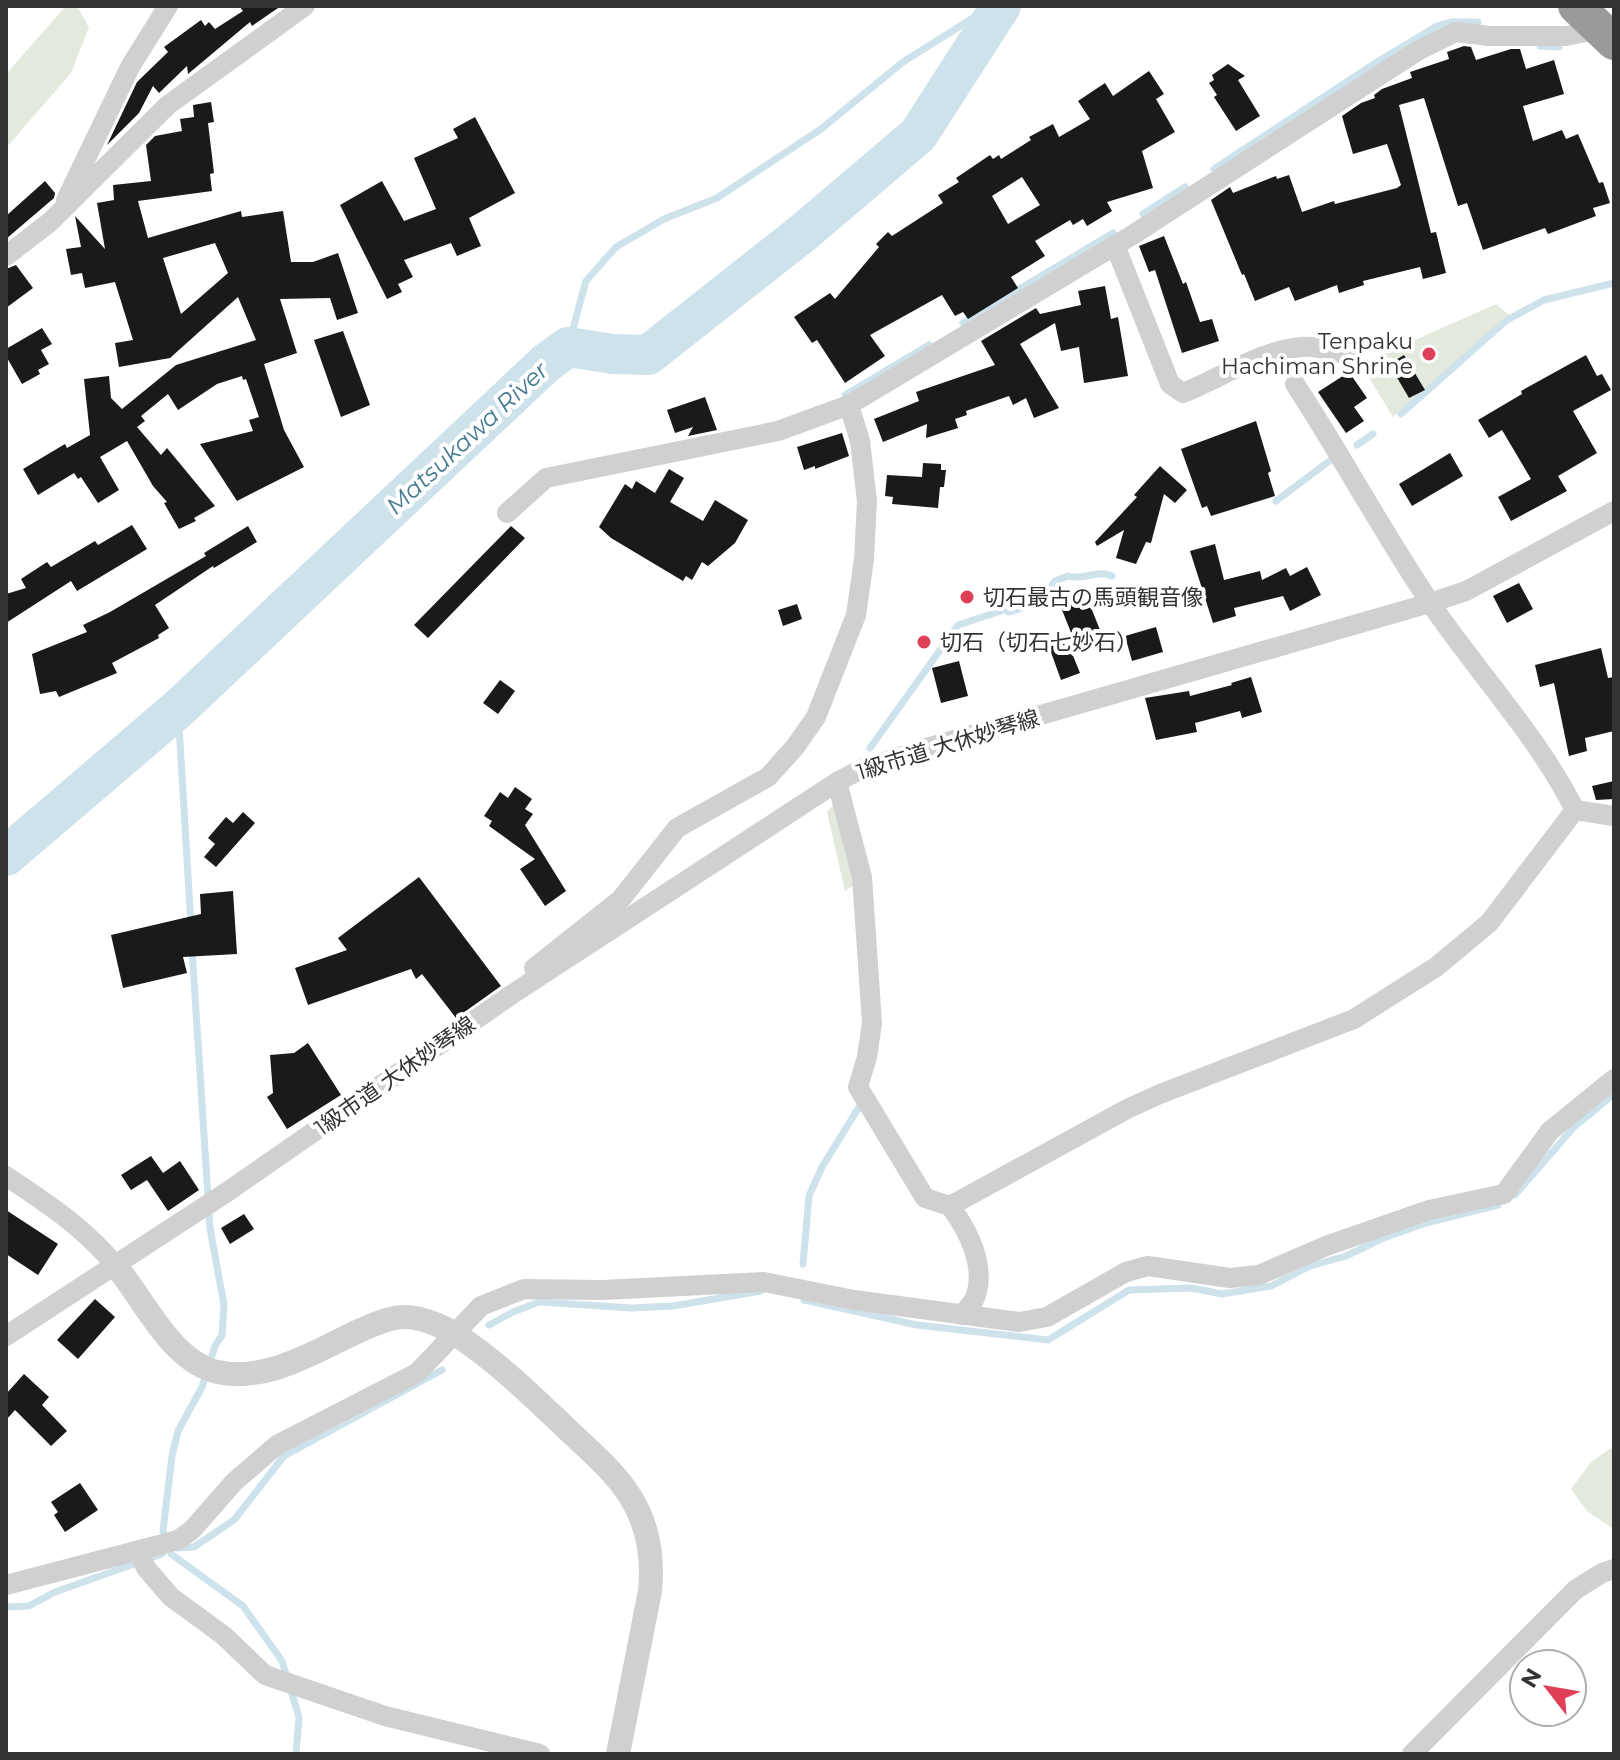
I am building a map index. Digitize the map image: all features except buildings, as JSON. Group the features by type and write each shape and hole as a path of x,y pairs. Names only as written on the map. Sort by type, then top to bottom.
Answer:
{"highway":[{"path":"1576,6 1614,42"}],"street":[{"path":"63,207 76,174 130,67 168,6"},
{"path":"6,256 50,222 168,105 305,6"},
{"path":"507,513 546,478 778,431 849,405 1115,245 1419,50 1456,32 1489,36 1566,36 1614,27"},
{"path":"1115,245 1170,384 1183,393 1262,355 1303,346 1351,355"},
{"path":"1295,384 1430,603 1558,777 1575,810"},
{"path":"511,995 528,972 621,899 677,828 768,777 816,717 856,615 864,559 867,501 860,441 849,405"},
{"name":"1級市道 大休妙琴線","path":"115,1265 227,1192 511,995 860,770 1466,591 1614,511"},
{"path":"837,782 862,877 872,1023 858,1087 925,1198 950,1206 963,1223 974,1248 977,1273 974,1299 962,1315"},
{"path":"1575,810 1614,816"},
{"path":"950,1206 1138,1104 1354,1019 1436,967 1489,923 1575,810"},
{"path":"6,1585 142,1560 192,1530 234,1482 277,1445 417,1373 481,1306 524,1289 603,1290 764,1282 854,1300 962,1315 1019,1322 1047,1317 1126,1272 1148,1266 1230,1278 1259,1275 1326,1246 1429,1210 1504,1194 1550,1131 1614,1079"},
{"path":"6,1176 72,1221 97,1244 182,1354 207,1368 256,1375 378,1323 405,1317 425,1321 456,1334 519,1384 589,1449 622,1484 643,1523 652,1570 618,1754"},
{"path":"6,1336 115,1265"},
{"path":"142,1560 171,1597 223,1635 265,1675 385,1716 540,1754"},
{"path":"1412,1754 1575,1590 1614,1569"}],"shaded area":[{"path":"66,6 77,6 89,27 71,73 6,148 6,74"},
{"path":"1496,304 1510,316 1393,417 1361,364"},
{"path":"836,802 856,884 845,891 827,812"},
{"path":"1611,1448 1614,1453 1614,1529 1587,1511 1571,1489 1591,1462"}],"waterway":[{"path":"568,347 586,281 616,247 664,219 717,198 821,129 903,62 992,6"},
{"name":"Matsukawa River","path":"6,856 178,709 546,363 568,347 613,354 648,355 804,232 918,135 1001,6"},
{"path":"1214,169 1437,26 1451,22 1478,22"},
{"path":"1540,46 1559,47"},
{"path":"1143,214 1185,187"},
{"path":"963,323 1113,233"},
{"path":"1401,414 1507,320 1544,300 1614,283"},
{"path":"845,395 929,345"},
{"path":"1357,445 1373,434"},
{"path":"1276,501 1332,459"},
{"path":"870,748 958,625 1004,610 1009,612 1029,606 1043,598 1055,581 1068,576 1112,576"},
{"path":"178,709 191,925"},
{"path":"166,1539 163,1531 178,1431 202,1387 215,1346 222,1335 224,1305 210,1228 192,949"},
{"path":"1515,1195 1574,1127 1614,1094"},
{"path":"803,1264 809,1196 822,1167 859,1107"},
{"path":"804,1300 917,1325 1048,1340 1129,1290 1191,1288 1222,1294 1271,1286 1310,1266 1346,1256 1381,1239 1426,1223 1498,1205"},
{"path":"489,1325 539,1302 632,1308 673,1306 761,1291"},
{"path":"177,1548 194,1547 234,1520 284,1456 442,1370"},
{"path":"6,1607 29,1606 55,1592 162,1554"},
{"path":"171,1554 243,1606 282,1661 299,1717 296,1754"}],"place":[{"name":"Tenpaku Hachiman Shrine","path":"1429,354"},
{"name":"切石最古の馬頭観音像","path":"967,597"},
{"name":"切石（切石七妙石）","path":"924,642"}]}
